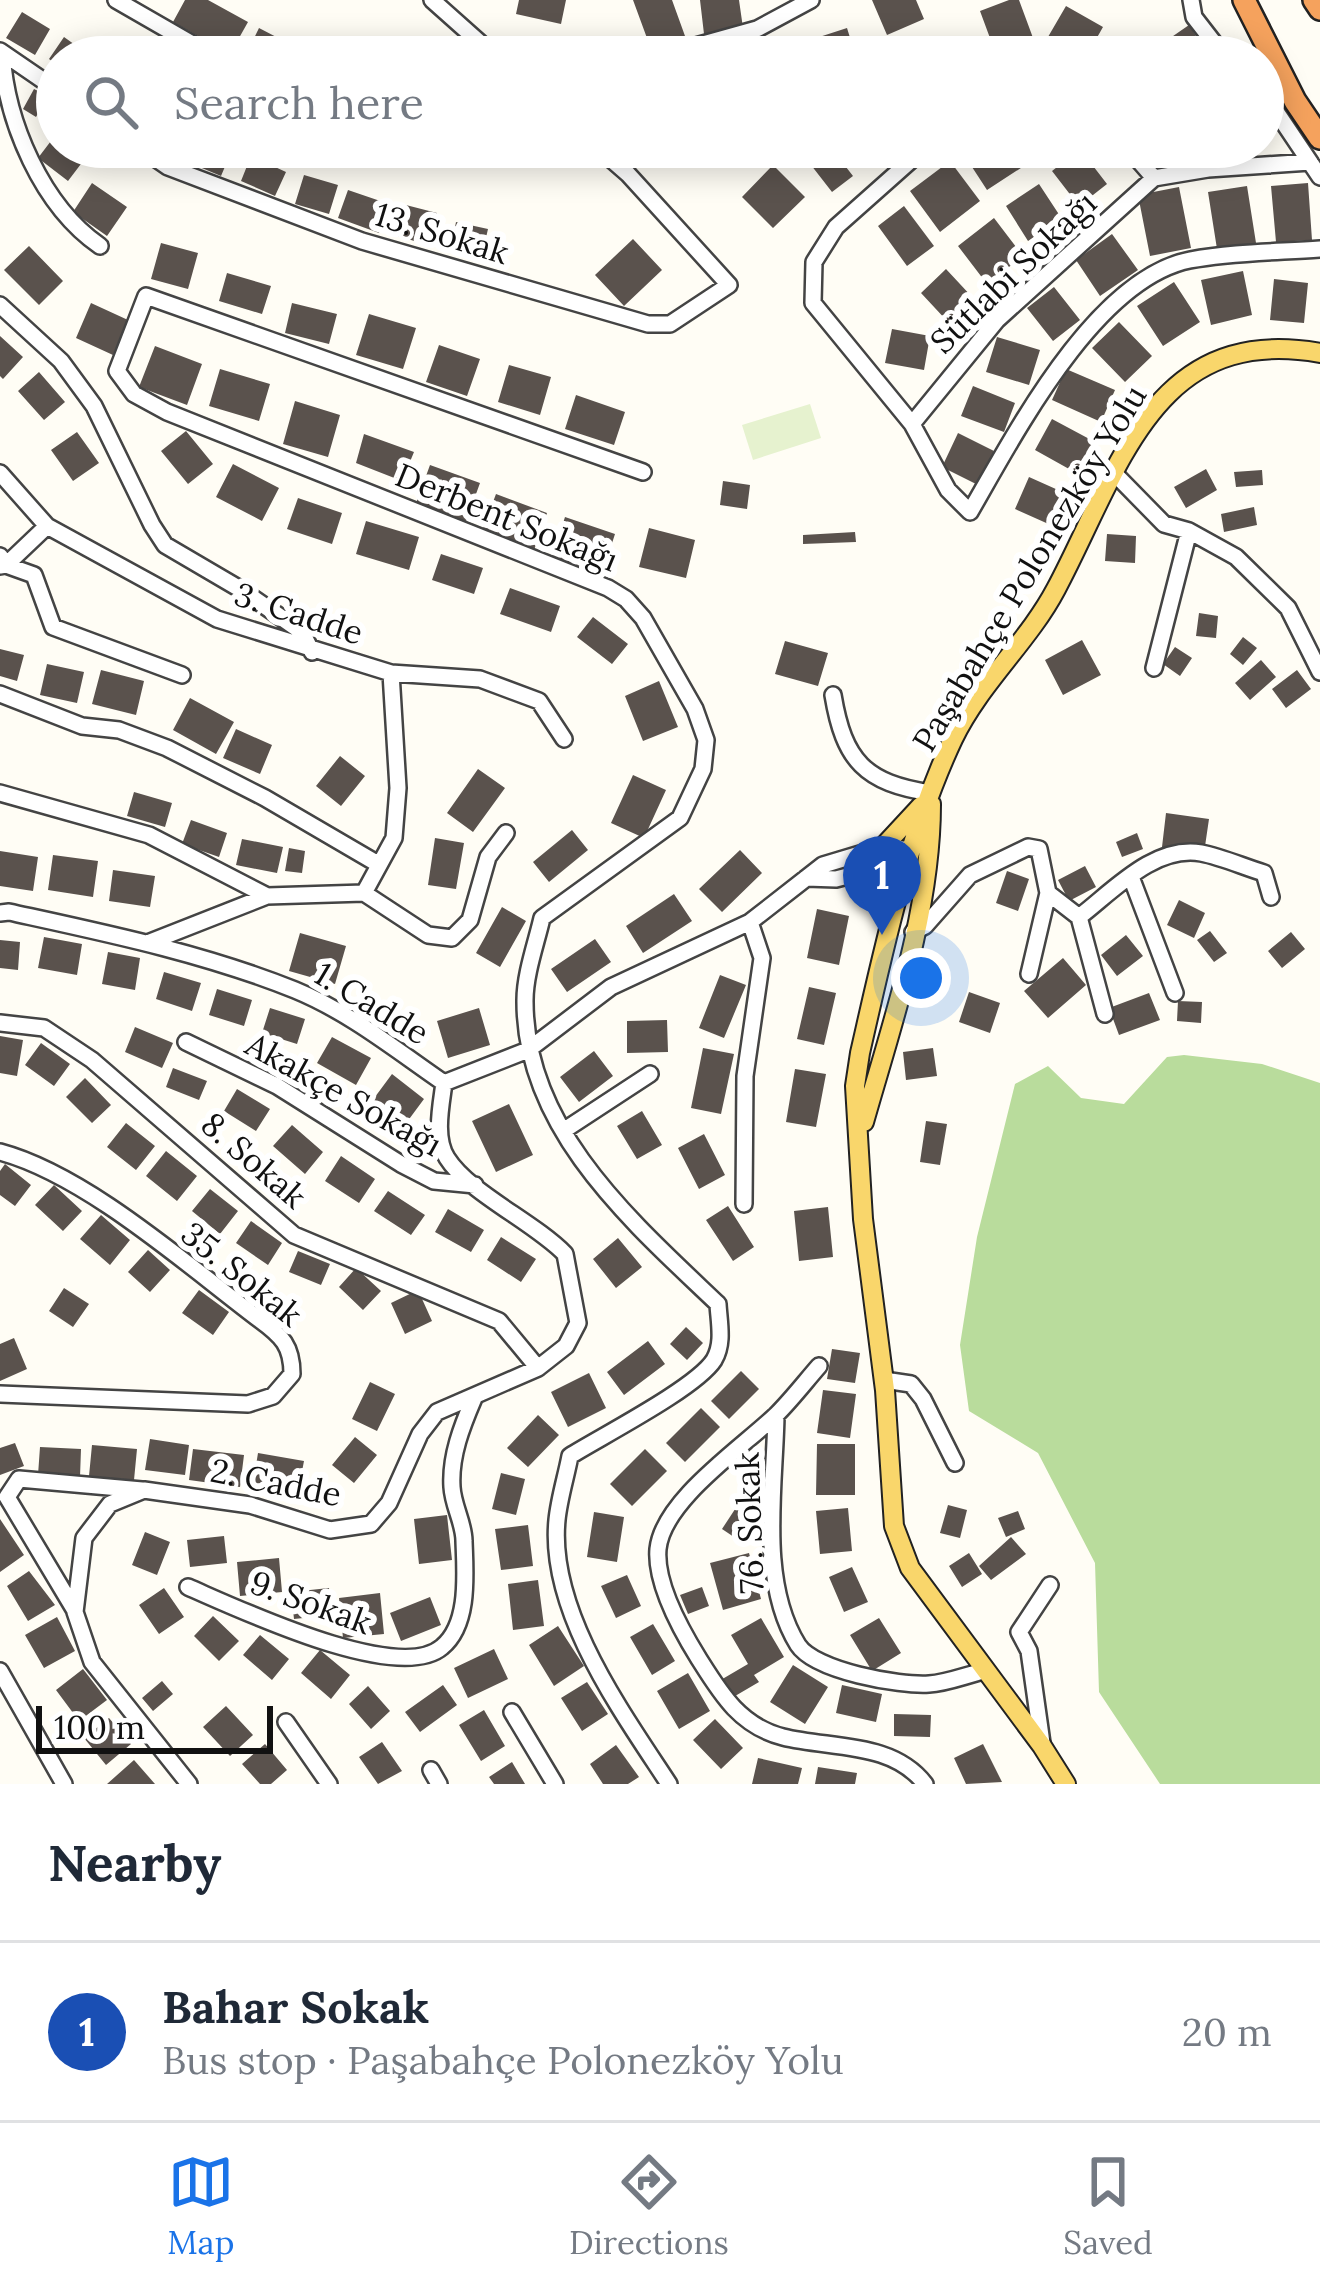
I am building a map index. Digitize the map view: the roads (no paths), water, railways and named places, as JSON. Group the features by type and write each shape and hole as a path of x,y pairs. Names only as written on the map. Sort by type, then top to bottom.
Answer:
{"highway":[{"path":"1247,0 1262,36"},
{"path":"1314,0 1320,9"},
{"path":"1284,78 1320,139"}],"main road":[{"name":"Paşabahçe Polonezköy Yolu","path":"1066,1784 910,1568 894,1526 884,1380 863,1220 855,1087 860,1053 897,908 954,737 993,672 1053,595 1145,418 1169,391 1209,361 1236,351 1286,346 1320,352"},
{"path":"883,847 932,793"},
{"name":"Paşabahçe Polonezköy Yolu","path":"860,1137 913,932 917,855"},
{"path":"900,990 899,961 917,855"},
{"path":"874,869 891,880 897,908"}],"street":[{"path":"116,0 179,36"},
{"path":"432,0 472,36"},
{"path":"732,36 757,29 811,0"},
{"path":"1191,0 1194,17 1209,36"},
{"path":"1,52 36,76"},
{"path":"1,52 11,112 36,167"},
{"path":"1284,124 1315,170"},
{"path":"36,168 74,228 100,246"},
{"name":"13. Sokak","path":"170,168 362,241 648,324 670,324 729,285 621,168"},
{"path":"902,168 836,227 814,262 813,303 912,424 948,490 970,512 1041,388 1142,279 1187,260 1320,249"},
{"path":"1145,168 1154,178 1208,169 1315,170"},
{"name":"Sütlabi Sokağı","path":"912,424 997,320 1154,178"},
{"name":"Derbent Sokağı","path":"644,472 146,296 117,371 134,394 167,412 626,599 643,618 695,710 706,740 703,770 680,818 542,918 524,995 528,1049 572,1151 645,1234 718,1304 721,1344 712,1364 570,1456 556,1523 563,1588 605,1686 669,1784"},
{"path":"0,305 61,361 94,406 165,545 302,632 312,652"},
{"name":"3. Cadde","path":"0,473 46,526 217,619 391,673 398,788 394,838 364,892"},
{"path":"1114,473 1164,524 1189,531 1236,557 1288,608 1320,672"},
{"path":"2,563 46,526"},
{"path":"1154,668 1189,531"},
{"path":"2,563 34,574 53,627 182,675"},
{"path":"391,673 480,679 539,701 564,739"},
{"path":"0,694 82,726 119,730 167,748 378,864"},
{"path":"833,695 839,734 852,756 890,787 932,793"},
{"path":"0,793 149,836 267,896"},
{"path":"149,942 267,896 364,892 428,935 452,938 470,920 488,857 506,832"},
{"path":"883,847 917,855"},
{"name":"1. Cadde","path":"0,913 149,942 295,990 353,1020 443,1083 528,1049 610,987 750,922 838,858 883,847"},
{"path":"913,932 925,926 970,875 1018,848 1039,849 1048,893 1029,974"},
{"path":"1079,917 1159,857 1183,852 1264,873 1270,897"},
{"path":"806,878 836,879 917,855"},
{"path":"1131,878 1175,993"},
{"path":"1048,893 1079,917 1106,1014"},
{"path":"744,1204 746,1076 762,958 750,922"},
{"name":"8. Sokak","path":"0,1023 44,1028 92,1060 294,1234 500,1322 538,1368"},
{"name":"Akakçe Sokağı","path":"186,1042 278,1086 434,1181 475,1185"},
{"path":"563,1131 650,1074"},
{"name":"2. Cadde","path":"75,1612 7,1497 19,1479 250,1505 330,1530 371,1524 389,1502 420,1434 437,1412 538,1368 566,1346 578,1323 565,1254 446,1157 439,1124 443,1083"},
{"name":"35. Sokak","path":"0,1152 76,1184 260,1319 292,1351 292,1374 273,1396 248,1404 0,1394"},
{"name":"76. Sokak","path":"819,1366 666,1523 658,1546 659,1573 692,1648 730,1710 778,1736 888,1755 911,1765 925,1784"},
{"path":"884,1380 911,1384 955,1463"},
{"name":"9. Sokak","path":"188,1587 266,1621 374,1657 415,1658 442,1648 459,1622 464,1534 452,1488 457,1441 474,1398"},
{"name":"76. Sokak","path":"776,1415 774,1561 783,1608 800,1649 849,1674 928,1684 984,1671"},
{"path":"144,1490 110,1504 84,1538 75,1612 92,1662 189,1784"},
{"path":"1042,1746 1029,1651 1019,1632 1050,1585"},
{"path":"0,1671 64,1784"},
{"path":"512,1712 555,1784"},
{"path":"286,1722 328,1784"}],"place":[{"name":"Bahar Sokak","path":"882,935"}]}
